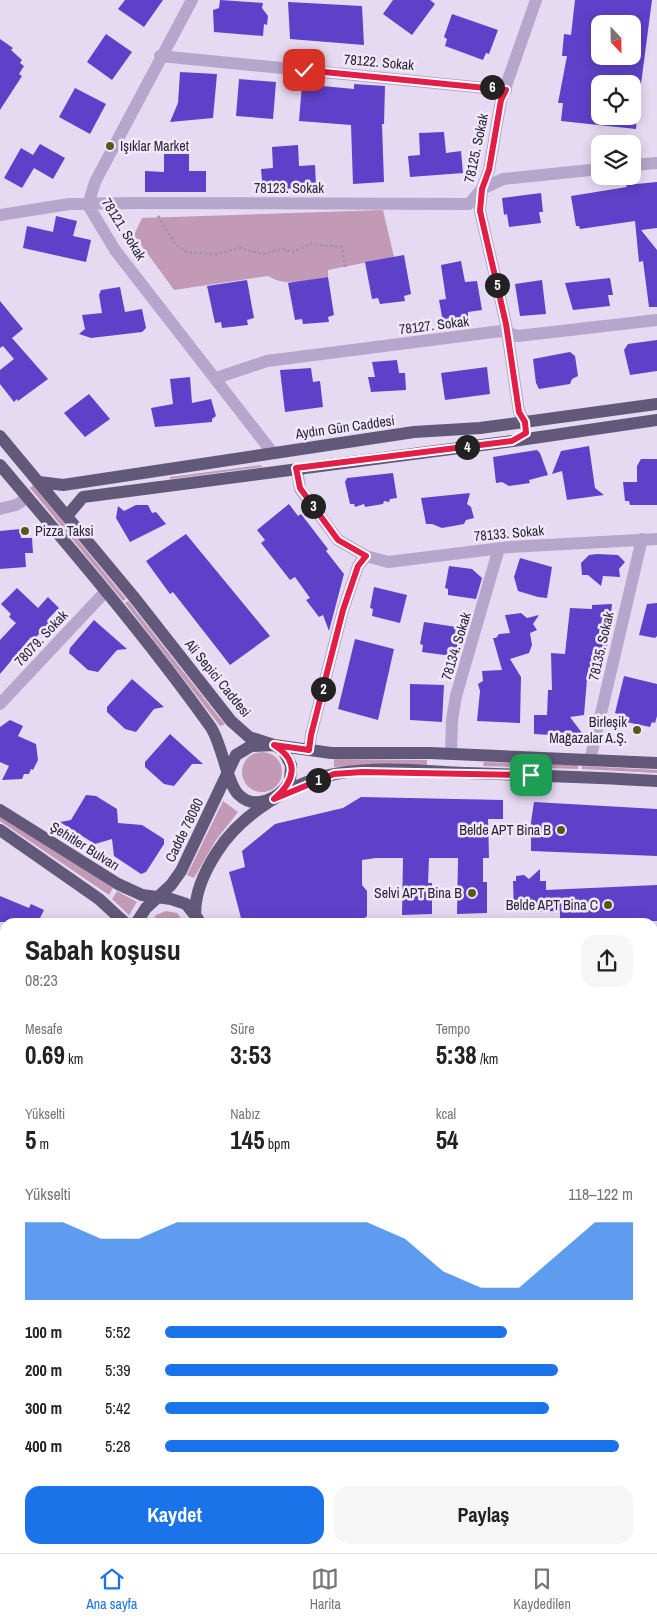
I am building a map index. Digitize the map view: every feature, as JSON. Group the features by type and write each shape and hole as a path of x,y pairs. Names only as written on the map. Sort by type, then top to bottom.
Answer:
{"main road":[{"name":"Aydın Gün Caddesi","path":"39,482 63,485 414,432 502,425 657,404"},
{"path":"67,516 83,497 509,442 657,420"},
{"path":"502,425 492,432 495,441 509,442 526,435 525,422"},
{"name":"Ali Sepici Caddesi","path":"0,436 67,516 231,722 249,737 274,745 331,753 451,754 657,762"},
{"path":"0,465 5,477 28,498 105,592 210,726 228,768 232,787 239,795 258,803 274,799 334,774 362,772 430,771 657,781"},
{"path":"197,918 200,884 206,869 220,847 250,814 274,799 285,789 292,776 291,765 287,756 274,745 251,746 242,750 236,755 228,768"},
{"name":"Cadde 78080","path":"140,918 146,908 158,899 181,871 200,833 228,768"},
{"name":"Şehitler Bulvarı","path":"0,810 118,884 142,895 179,901 186,904 196,918"},
{"path":"0,830 100,899 120,918"}],"street":[{"name":"78121. Sokak","path":"192,0 160,56 95,182 88,205 115,250 272,452"},
{"name":"78125. Sokak","path":"525,422 519,412 508,333 480,211 482,189 489,170 501,100 536,0"},
{"name":"78122. Sokak","path":"160,56 506,90"},
{"path":"641,164 657,162"},
{"name":"78123. Sokak","path":"0,215 69,204 468,204 482,189 502,179 591,169"},
{"name":"78127. Sokak","path":"216,378 267,361 501,331 518,336 657,320"},
{"name":"78133. Sokak","path":"296,468 300,488 338,540 366,556 388,562 499,548 657,539"},
{"path":"0,509 28,498"},
{"name":"78135. Sokak","path":"590,760 642,539"},
{"name":"78134. Sokak","path":"451,754 452,720 456,696 499,548"},
{"path":"309,750 311,735 343,610 358,566 366,556"},
{"name":"78079. Sokak","path":"0,704 105,592"}],"path":[{"path":"158,216 175,244 186,252 217,254 238,248 262,254 283,249 293,252 310,244 342,247 345,267"}],"shaded area":[{"path":"383,210 394,257 328,270 328,277 297,282 283,282 268,276 174,290 134,235 142,218"},
{"path":"261,465 262,467 170,479 170,477"},
{"path":"33,485 126,599 123,601 30,488"},
{"path":"128,601 225,724 220,726 125,603"},
{"path":"262,752 276,758 282,772 276,786 262,792 248,786 242,772 248,758"},
{"path":"334,759 427,760 427,765 378,764 334,767"},
{"path":"484,762 578,765 578,769 483,766"},
{"path":"582,766 657,770 657,773 582,769"},
{"path":"223,801 238,812 216,840 194,878 187,875"},
{"path":"0,816 113,888 109,895 0,821"},
{"path":"117,891 137,902 129,915 112,899"},
{"path":"166,911 177,913 181,918 154,918 156,915"}],"building":[{"path":"125,0 163,0 144,27 118,9"},
{"path":"220,0 263,3 262,8 268,16 267,25 264,24 263,36 214,32 213,10 219,8"},
{"path":"393,0 430,0 435,4 412,35 383,14"},
{"path":"575,0 652,0 641,84 641,75 591,75 591,124 561,121 563,103 558,103 567,56 562,56 564,34 571,35"},
{"path":"288,2 362,6 364,45 290,39"},
{"path":"452,14 498,30 489,54 486,53 483,60 445,46 447,39 444,37"},
{"path":"106,34 132,52 112,80 87,62"},
{"path":"0,39 13,48 11,50 22,60 20,63 24,66 19,74 22,76 0,110"},
{"path":"180,72 217,74 213,118 170,122 178,103"},
{"path":"239,79 276,82 273,119 236,116"},
{"path":"302,84 354,89 354,84 385,86 384,124 382,124 384,182 353,184 351,125 299,121"},
{"path":"75,88 106,104 90,134 59,117"},
{"path":"598,125 636,125 636,129"},
{"path":"444,132 446,153 461,151 463,173 410,177 408,156 420,155 419,133"},
{"path":"40,144 65,158 53,179 34,168 22,188 4,178 21,148 33,155"},
{"path":"298,145 299,166 315,165 316,186 263,191 261,169 273,168 272,147"},
{"path":"164,154 189,154 189,171 206,171 206,192 145,192 145,171 164,172"},
{"path":"657,182 657,228 641,230 657,250 657,307 649,307 643,261 639,262 635,221 580,229 579,226 576,226 571,196"},
{"path":"541,193 543,212 539,212 541,223 509,227 507,214 504,215 502,198"},
{"path":"56,216 77,221 73,236 91,240 86,262 23,248 27,226 53,232"},
{"path":"404,255 411,294 404,296 405,301 380,304 378,298 372,299 365,262"},
{"path":"461,261 465,282 477,281 482,310 468,312 468,318 443,322 439,300 446,299 441,265"},
{"path":"328,277 334,315 328,317 329,322 303,324 302,319 295,320 288,283"},
{"path":"610,278 613,295 608,295 610,306 573,310 565,283"},
{"path":"247,280 254,318 247,320 248,325 222,328 221,322 215,323 207,286"},
{"path":"542,280 546,314 520,316 515,284"},
{"path":"120,287 125,312 142,309 146,328 142,332 91,338 79,334 85,329 82,315 102,313 99,295 101,290"},
{"path":"0,301 23,329 12,338 48,379 14,402 0,384 0,370 14,359 3,346 0,348"},
{"path":"657,340 657,371 630,375 624,350 628,344"},
{"path":"570,352 575,356 578,376 572,379 570,384 539,389 536,383 533,359"},
{"path":"397,360 399,373 405,373 406,390 371,392 368,377 375,377 372,362"},
{"path":"487,367 490,394 445,400 441,373"},
{"path":"311,368 313,382 320,381 323,407 285,412 280,370"},
{"path":"190,377 192,403 211,399 216,416 212,419 212,422 155,427 151,408 173,404 170,379"},
{"path":"89,394 110,419 85,437 64,413"},
{"path":"589,446 595,488 604,495 567,500 562,471 552,474 561,451"},
{"path":"537,450 540,453 548,475 529,480 530,483 509,486 502,482 496,483 493,457"},
{"path":"641,459 657,459 657,505 630,505 629,501 625,501 623,482 637,482 637,466"},
{"path":"393,473 397,498 390,499 389,502 384,501 383,504 365,507 364,504 355,507 354,504 350,504 345,482 347,478"},
{"path":"470,493 467,504 471,507 474,518 466,520 464,524 442,528 426,524 421,498"},
{"path":"289,504 298,516 301,514 328,549 326,551 344,574 329,631 323,615 319,617 306,600 310,598 295,577 290,580 261,543 265,540 257,530"},
{"path":"136,505 148,505 152,513 156,512 166,524 130,542 116,518 118,506 124,511"},
{"path":"20,529 21,538 32,538 33,553 25,553 26,567 0,569 0,531"},
{"path":"186,534 270,636 230,665 173,592 170,594 146,561"},
{"path":"589,555 618,555 625,562 619,569 620,577 603,576 601,586 588,575 582,575 581,563"},
{"path":"520,558 552,567 547,598 518,591 514,577"},
{"path":"449,566 472,569 482,578 476,599 448,595 448,589 445,588"},
{"path":"374,587 407,595 400,623 372,616 373,609 370,608"},
{"path":"17,588 38,608 48,597 59,608 49,618 52,621 33,640 31,637 0,674 0,640 16,623 9,617 11,614 1,604"},
{"path":"657,603 657,636 655,638 639,635 647,604"},
{"path":"612,604 607,648 595,648 595,658 592,658 592,678 587,679 584,715 570,717 585,737 534,734 534,715 547,715 548,690 552,690 551,653 565,654 570,608 592,609 592,605"},
{"path":"521,613 527,618 539,615 533,624 537,630 530,633 532,645 529,653 510,659 521,677 520,723 477,721 480,691 478,684 483,681 482,671 502,670 493,638 496,638 499,634 510,633 505,615"},
{"path":"94,620 127,649 117,650 98,672 88,670 69,653 70,648"},
{"path":"424,622 463,628 455,653 452,656 422,652 423,645 420,644"},
{"path":"355,639 394,649 378,720 338,709"},
{"path":"624,676 657,684 657,716 655,723 652,722 650,727 617,720 618,714 615,713"},
{"path":"132,679 164,707 154,709 136,732 125,729 107,712 107,707"},
{"path":"410,684 444,685 442,722 410,720"},
{"path":"10,720 23,726 18,736 36,744 38,760 33,770 31,769 29,774 24,774 22,779 2,780 9,766 0,762 0,727"},
{"path":"170,734 203,764 192,764 174,786 164,784 145,767 145,762"},
{"path":"86,795 96,796 117,809 118,823 142,825 164,839 164,844 146,872 141,874 114,856 112,839 95,844 60,822 71,820"},
{"path":"361,797 503,800 503,819 488,819 489,858 483,858 483,882 487,882 487,913 457,914 458,858 429,858 428,883 432,883 432,914 402,915 403,858 376,858 362,860 362,885 367,891 367,916 365,918 241,918 229,872 245,867 242,851 275,824 343,808"},
{"path":"534,802 657,809 657,856 531,851 531,822"},
{"name":"Belde APT Bina C","path":"540,869 540,881 546,881 546,890 657,885 657,918 560,918 560,911 514,912 513,881 516,881 516,876 524,875 529,879"},
{"path":"0,896 29,908 31,904 44,910 40,918 0,918"}],"place":[{"name":"Işıklar Market","path":"110,146"},
{"name":"Pizza Taksi","path":"25,531"},
{"name":"Birleşik Mağazalar A.Ş.","path":"637,730"},
{"name":"Belde APT Bina B","path":"561,830"},
{"name":"Selvi APT Bina B","path":"472,893"},
{"name":"Belde APT Bina C","path":"608,905"}],"route":[{"path":"304,70 495,87 506,90 501,100 489,170 482,189 480,211 506,324 519,412 525,422 526,435 512,441 296,468 300,488 338,540 366,556 358,566 343,610 311,735 309,750 274,745 283,750 287,756 291,765 292,776 285,789 274,799 313,781 334,774 430,771 531,775"}]}
